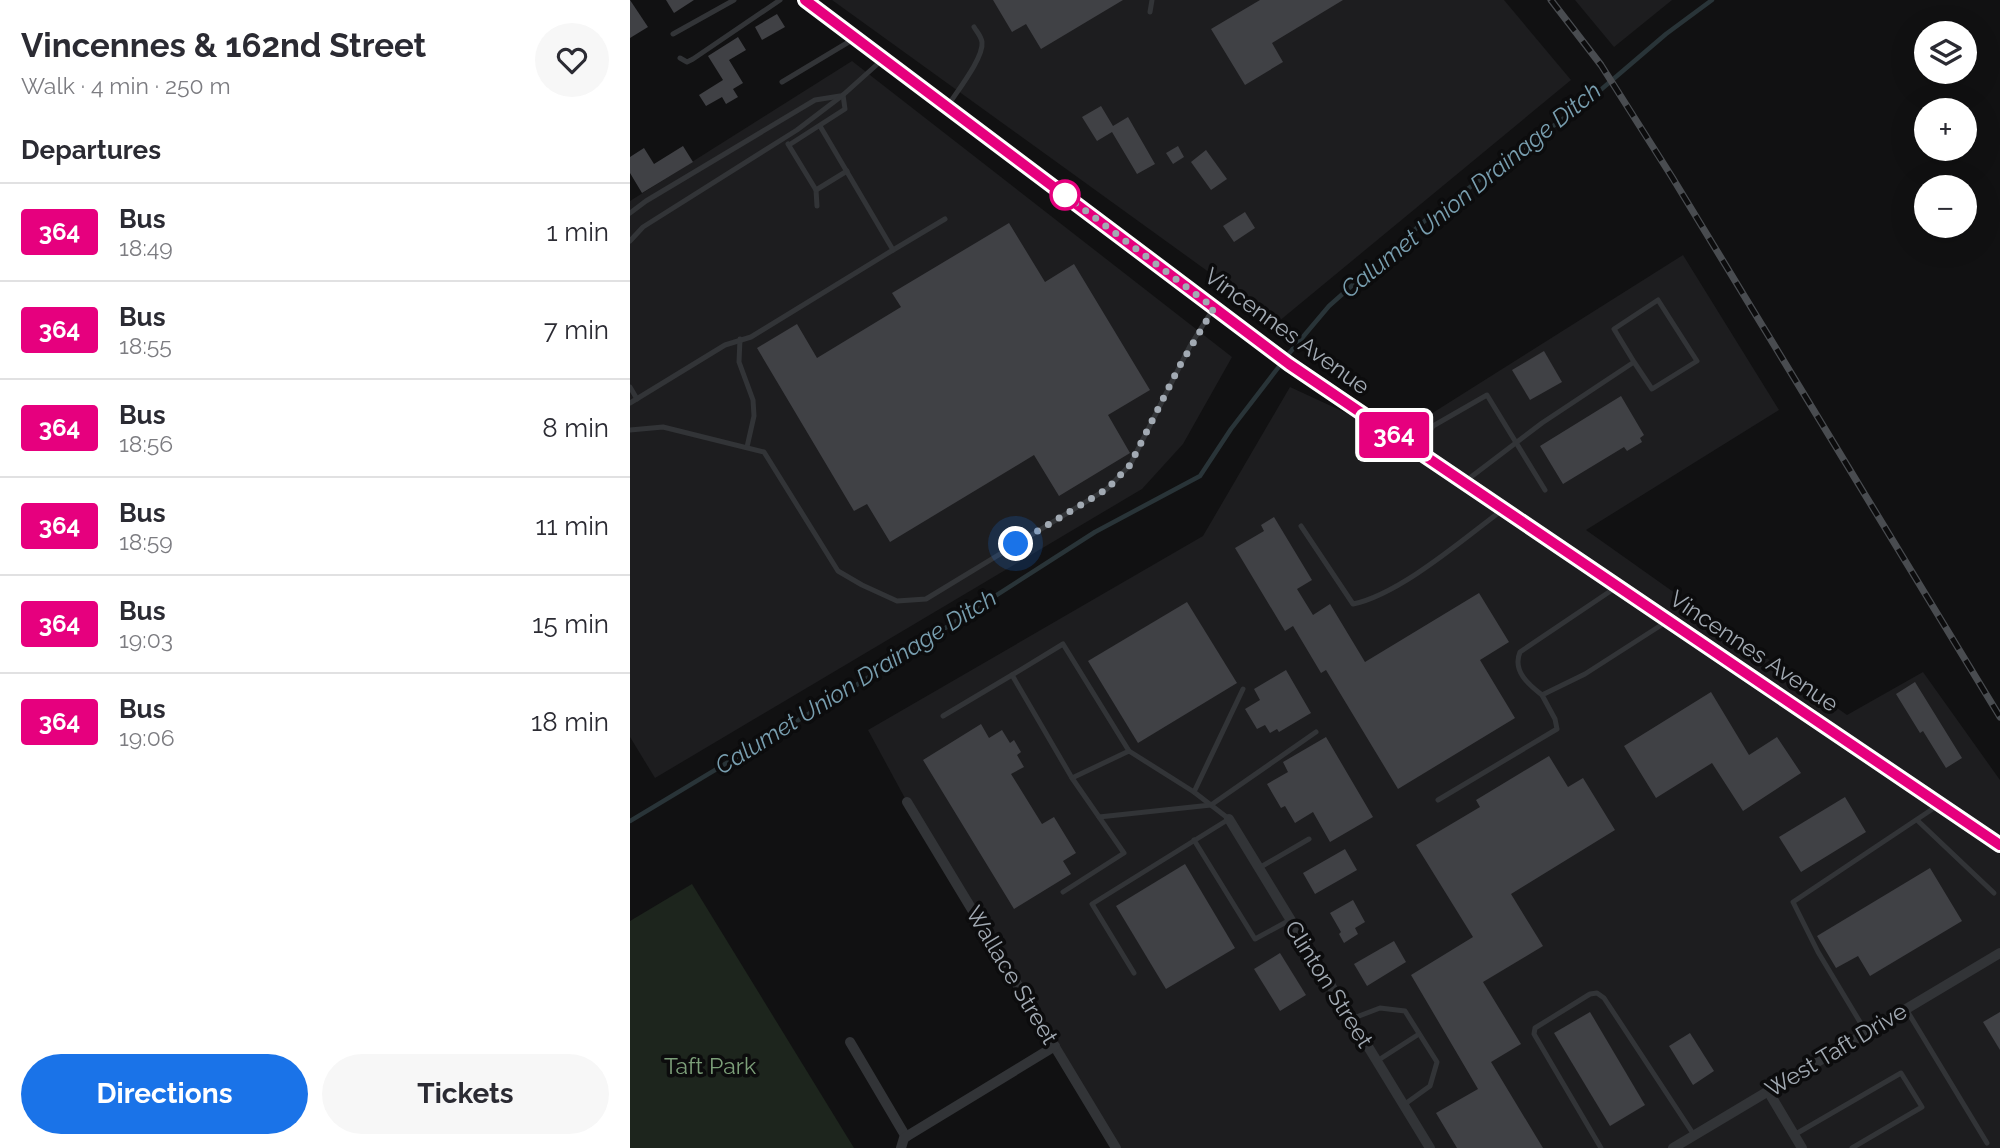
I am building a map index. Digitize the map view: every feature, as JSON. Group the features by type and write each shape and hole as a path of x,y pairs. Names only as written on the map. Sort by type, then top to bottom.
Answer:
{"street":[{"name":"Vincennes Avenue","path":"805,0 1289,364 2000,845"},
{"name":"Wallace Street","path":"907,802 1116,1148"},
{"name":"Clinton Street","path":"1229,819 1430,1148"},
{"name":"West Taft Drive","path":"1673,1148 2000,953"},
{"path":"850,1042 906,1137"},
{"path":"901,1148 906,1137 1055,1046"},
{"path":"1768,1091 1802,1148"}],"lane":[{"path":"673,34 734,0"},
{"path":"680,58 693,60 780,0"},
{"path":"1150,12 1152,0"},
{"path":"947,106 983,46 974,27"},
{"path":"782,82 855,38"},
{"path":"630,241 643,227 785,138 843,95 884,59"},
{"path":"789,145 845,109 843,95"},
{"path":"630,213 815,100 843,95"},
{"path":"820,126 893,250"},
{"path":"785,138 816,190 817,206"},
{"path":"816,190 847,171"},
{"path":"630,403 725,345 751,337 945,219"},
{"path":"1658,300 1697,361 1652,389 1634,362 1614,329 1658,300"},
{"path":"630,430 663,427 764,452 838,571 897,601 926,599 1107,489 1130,465 1190,346 1214,308"},
{"path":"740,339 739,362 753,400 754,416 747,447"},
{"path":"1464,482 1515,442 1634,362"},
{"path":"630,387 637,399"},
{"path":"1418,451 1433,426 1487,395 1545,490"},
{"path":"1301,526 1353,604 1363,602 1410,576 1503,509"},
{"path":"1438,800 1557,729 1555,719 1542,695 1525,680 1519,670 1517,660 1520,652 1618,586"},
{"path":"1542,695 1585,674 1668,620"},
{"path":"943,716 1063,644 1129,751 1194,792 1229,819 1092,904 1134,973"},
{"path":"1012,676 1072,778 1124,853 1062,892"},
{"path":"1194,792 1243,689"},
{"path":"1099,817 1211,805 1316,732"},
{"path":"1072,778 1129,751"},
{"path":"1866,1032 1818,952 1793,902 1940,804"},
{"path":"1917,820 1994,893"},
{"path":"1259,868 1309,839"},
{"path":"1194,840 1255,939 1290,920"},
{"path":"1601,1148 1534,1034 1535,1028 1590,994 1597,993 1604,998 1694,1136"},
{"path":"1351,1019 1380,1008 1405,1012 1437,1062 1430,1086 1404,1105"},
{"path":"1906,1009 1987,1143"},
{"path":"1377,1061 1419,1034"},
{"path":"1794,1135 1901,1073 1922,1107 1852,1148"}],"shaded area":[{"path":"832,0 1504,0 1571,80 1278,322"},
{"path":"1575,0 1672,0 1614,47"},
{"path":"852,61 1232,357 1183,444 1142,489 655,778 630,737 630,201"},
{"path":"1683,255 1779,410 1586,530 1847,715 1923,672 2000,780 2000,1148 1115,1148 907,802 868,730 1203,536 1290,387 1396,436"}],"green space":[{"name":"Taft Park","path":"692,884 854,1148 630,1148 630,921"}],"building":[{"path":"630,0 648,27 630,38"},
{"path":"666,0 694,0 674,13"},
{"path":"993,0 1123,0 1041,49 1026,24 1012,32"},
{"path":"1260,0 1343,0 1272,43 1283,62 1245,85 1211,29"},
{"path":"777,14 785,27 762,40 755,27"},
{"path":"738,37 746,50 729,60 743,83 733,89 738,97 726,104 722,97 706,106 699,95 723,80 708,56"},
{"path":"1101,106 1113,126 1128,117 1155,164 1137,174 1112,132 1097,141 1082,117"},
{"path":"683,146 693,162 642,193 630,173 630,157 644,148 654,164"},
{"path":"1178,146 1184,157 1173,164 1166,153"},
{"path":"1206,150 1227,179 1211,190 1191,162"},
{"path":"1245,212 1255,228 1234,242 1223,226"},
{"path":"1009,223 1045,282 1074,264 1150,390 1108,415 1130,453 1059,496 1034,455 890,542 867,504 854,511 757,348 797,324 817,358 901,307 892,293"},
{"path":"1544,351 1562,382 1530,400 1512,370"},
{"path":"1621,396 1644,435 1640,438 1642,442 1627,451 1624,447 1563,484 1540,446"},
{"path":"1274,517 1312,580 1297,589 1313,615 1330,604 1365,662 1479,593 1509,642 1480,660 1515,718 1398,789 1326,670 1321,673 1293,626 1285,631 1235,548 1264,531 1261,525"},
{"path":"1187,602 1237,683 1138,743 1088,661"},
{"path":"1286,670 1311,713 1279,732 1277,729 1270,733 1265,725 1257,729 1245,709 1260,700 1254,689"},
{"path":"1915,682 1962,758 1946,768 1896,694"},
{"path":"1711,692 1749,755 1777,737 1801,773 1743,811 1712,763 1656,798 1624,746"},
{"path":"981,724 989,738 1002,730 1010,743 1014,740 1021,752 1017,755 1024,767 1011,774 1042,824 1054,817 1076,853 1063,861 1071,874 1014,909 923,760"},
{"path":"1326,737 1373,817 1330,842 1313,812 1295,823 1285,806 1281,808 1267,784 1288,772 1283,762"},
{"path":"1549,756 1568,787 1583,778 1615,830 1511,894 1543,946 1483,982 1521,1044 1491,1062 1543,1148 1457,1148 1436,1113 1478,1089 1411,975 1473,937 1416,845 1480,807 1476,800"},
{"path":"1845,797 1866,832 1801,872 1779,837"},
{"path":"1345,849 1357,870 1315,894 1303,873"},
{"path":"1185,864 1235,948 1166,989 1116,906"},
{"path":"1930,868 1962,921 1870,976 1858,956 1836,968 1817,936"},
{"path":"1353,900 1365,922 1355,928 1358,934 1344,943 1330,913"},
{"path":"1394,941 1406,962 1367,986 1354,964"},
{"path":"1280,953 1306,995 1280,1011 1254,969"},
{"path":"1590,1012 1645,1105 1610,1126 1554,1033"},
{"path":"2000,1012 2000,1050 1983,1022"},
{"path":"1690,1033 1714,1071 1693,1085 1669,1046"}],"waterway":[{"name":"Calumet Union Drainage Ditch","path":"1286,357 1329,306 1428,218 1590,99 1666,34 1712,0"},
{"name":"Calumet Union Drainage Ditch","path":"630,821 855,686 1095,532 1200,476 1231,429 1281,364"}],"railway":[{"path":"1551,0 1601,65 1672,177 2000,717"}],"bus line":[{"name":"364","path":"805,0 1289,364 2000,845"}],"route":[{"path":"1016,544 1107,489 1130,465 1190,346 1214,308 1065,195"}]}
